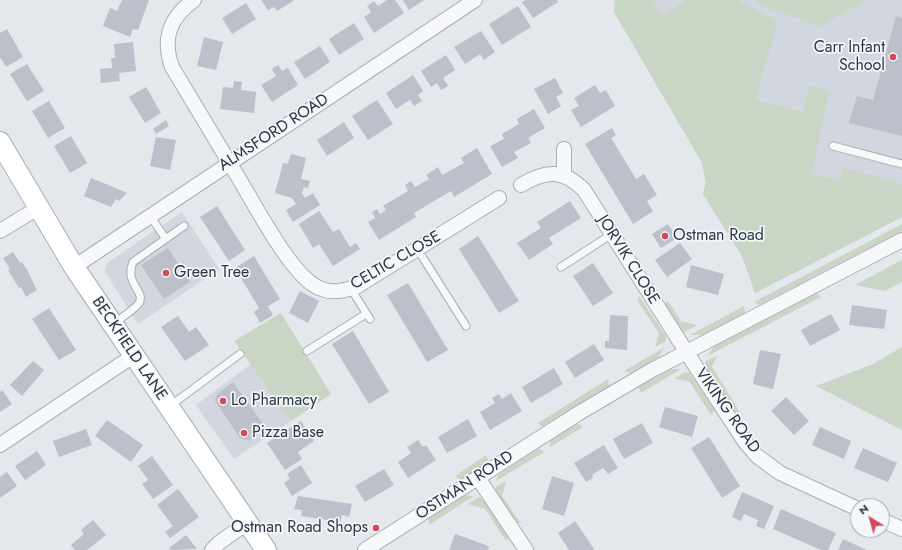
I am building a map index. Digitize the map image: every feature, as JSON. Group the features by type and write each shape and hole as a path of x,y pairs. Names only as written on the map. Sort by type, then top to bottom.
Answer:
{"street":[{"name":"CELTIC CLOSE","path":"194,0 183,8 175,18 169,31 166,43 168,56 172,67 229,163 295,268 318,288 332,292 343,291 351,288 418,250 499,198"},
{"name":"ALMSFORD ROAD","path":"74,267 475,0"},
{"name":"BECKFIELD LANE","path":"0,142 74,267 266,550"},
{"path":"521,185 535,177 549,174 564,175 564,149"},
{"name":"JORVIK CLOSE","path":"564,175 575,181 584,190 686,351"},
{"path":"0,231 38,208"},
{"name":"OSTMAN ROAD","path":"365,550 579,413 686,351 902,240"},
{"name":"VIKING ROAD","path":"686,351 745,442 757,456 780,473 850,505"},
{"path":"0,445 133,356"},
{"path":"478,478 526,550"},
{"path":"212,550 220,542 248,523"},
{"path":"890,524 902,529"}],"lane":[{"path":"833,146 902,164"},
{"path":"150,216 166,239"},
{"path":"112,324 134,308 140,301 140,294 130,277 130,270 133,262 184,226"},
{"path":"561,267 612,234"},
{"path":"418,250 466,326"},
{"path":"307,351 368,316 351,288"},
{"path":"169,407 240,354"}],"shaded area":[{"path":"615,0 902,0 902,217 755,293 742,256 703,194 706,182 702,163 614,12"},
{"path":"182,212 219,269 138,324 105,272 107,263"},
{"path":"251,364 291,421 234,459 196,405"}],"green space":[{"path":"615,0 653,0 661,15 687,0 737,0 778,21 755,100 803,112 809,85 829,91 812,174 840,181 844,168 902,184 902,217 755,293 742,256 703,194 706,182 702,163 614,12"},
{"path":"755,0 866,0 820,26 762,6"},
{"path":"902,224 902,231 759,305 754,302"},
{"path":"902,260 902,282 885,291 855,285"},
{"path":"816,292 821,297 707,356 715,345"},
{"path":"639,296 666,336 666,341 655,347 659,333 637,300"},
{"path":"668,301 681,321 697,325 685,332 680,330 664,304"},
{"path":"744,306 745,313 703,335 690,335"},
{"path":"281,313 331,394 291,421 234,341"},
{"path":"665,347 658,358 630,373 624,371"},
{"path":"902,347 902,430 816,386 871,365"},
{"path":"717,356 712,367 740,412 734,413 705,367 706,361"},
{"path":"671,369 681,369 641,393 638,387"},
{"path":"685,372 690,373 715,410 711,415 689,381 674,379"},
{"path":"608,379 609,386 542,427 538,423"},
{"path":"578,423 583,427 550,447 550,440"},
{"path":"539,448 544,452 496,481 498,475"},
{"path":"486,455 489,462 460,480 455,476"},
{"path":"506,481 502,496 521,523 515,523 495,491 496,487"},
{"path":"464,495 474,496 429,525 428,517"},
{"path":"479,497 488,504 509,536 506,541 485,509 468,504"}],"building":[{"path":"122,0 149,0 138,30 133,29 130,37 103,26 110,8 117,11"},
{"path":"261,0 293,1 277,11 274,7 268,10"},
{"path":"387,0 395,0 404,13 374,33 364,17 371,12 367,6 374,1 378,6"},
{"path":"403,0 424,0 409,10"},
{"path":"526,0 557,0 558,2 533,18 522,2"},
{"path":"246,3 256,19 232,34 222,18"},
{"path":"518,6 531,27 502,45 489,24"},
{"name":"Carr Infant School","path":"896,16 902,18 902,136 849,123 857,96 873,100"},
{"path":"354,23 364,39 339,55 329,39"},
{"path":"7,29 23,57 6,67 0,57 0,33"},
{"path":"481,31 495,52 484,60 480,54 465,64 454,47"},
{"path":"204,37 223,42 216,70 197,66"},
{"path":"133,42 136,71 119,73 120,81 101,83 100,69 112,68 111,58 115,58 114,44"},
{"path":"320,46 330,62 305,79 294,62"},
{"path":"446,55 455,70 443,78 448,86 441,90 437,83 431,87 421,71"},
{"path":"27,64 44,91 27,101 10,74"},
{"path":"278,65 282,71 288,68 298,85 272,102 261,85 276,76 272,69"},
{"path":"413,75 423,91 418,95 422,101 414,106 410,100 396,109 386,93"},
{"path":"555,78 563,93 556,97 561,106 548,114 534,89"},
{"path":"234,81 242,82 241,90 256,92 254,113 220,109 223,87 233,88"},
{"path":"595,85 600,93 606,90 615,106 581,127 571,110 579,106 574,98"},
{"path":"146,87 161,113 145,123 129,97"},
{"path":"377,100 393,124 368,140 352,116"},
{"path":"49,101 65,128 48,138 32,111"},
{"path":"534,109 545,128 528,138 531,143 514,152 518,158 502,167 490,146 504,139 502,134 519,124 517,119"},
{"path":"166,120 169,126 156,134 153,129"},
{"path":"344,122 354,138 327,156 317,140"},
{"path":"612,128 616,135 611,138 636,179 644,174 657,195 647,201 653,211 633,224 585,144"},
{"path":"71,136 87,163 70,173 54,146"},
{"path":"156,137 176,140 170,170 150,166"},
{"path":"477,148 492,174 454,197 451,191 414,213 416,217 379,240 368,222 375,218 372,212 377,209 380,214 386,210 383,206 408,191 405,185 411,181 415,187 429,179 426,175 438,167 442,175 464,163 461,158"},
{"path":"291,154 306,158 301,179 310,181 308,188 304,187 302,193 305,198 313,193 320,205 293,222 286,210 296,204 292,198 275,193 283,163 288,164"},
{"path":"91,178 127,193 119,201 116,199 111,207 84,196"},
{"path":"570,201 581,218 549,238 553,244 529,260 517,243 541,228 537,222"},
{"path":"217,206 245,250 229,261 200,217"},
{"path":"319,211 333,232 339,229 350,247 356,243 360,249 333,266 319,244 313,248 299,224"},
{"name":"Ostman Road","path":"668,224 677,238 661,248 652,234"},
{"path":"478,236 519,301 499,313 459,249"},
{"path":"680,243 692,259 667,277 655,260"},
{"name":"Green Tree","path":"168,248 190,282 164,299 141,265"},
{"path":"13,252 20,263 22,262 37,290 26,297 21,287 19,288 8,270 10,269 3,258"},
{"path":"254,256 280,299 268,306 273,315 260,323 254,312 259,308 235,268"},
{"path":"593,263 613,293 593,306 573,276"},
{"path":"691,265 724,274 718,295 686,287"},
{"path":"408,283 448,350 427,362 387,295"},
{"path":"300,291 319,301 308,323 289,313"},
{"path":"852,305 887,310 884,329 849,325"},
{"path":"49,308 76,350 59,360 32,319"},
{"path":"831,314 840,330 810,346 801,330"},
{"path":"610,315 628,316 627,350 605,348 605,341 609,341"},
{"path":"178,316 189,332 196,327 209,345 185,361 161,327"},
{"path":"353,331 389,392 369,404 332,344"},
{"path":"594,344 604,360 575,378 565,362"},
{"path":"760,350 781,354 773,389 753,384"},
{"path":"33,361 44,370 22,396 10,385"},
{"path":"554,368 563,384 531,403 522,387"},
{"path":"233,382 266,428 248,441 240,438 215,401 217,394"},
{"path":"2,390 12,404 0,412 0,392"},
{"path":"511,393 522,411 490,430 480,412 495,403 492,398 499,394 502,399"},
{"path":"786,397 809,421 794,435 771,411"},
{"path":"665,407 698,416 692,437 659,427"},
{"path":"468,419 477,436 447,453 438,437"},
{"path":"107,420 143,445 131,462 95,436"},
{"path":"301,421 314,441 298,452 302,459 285,470 267,443"},
{"path":"642,423 653,443 624,459 613,439"},
{"path":"820,427 851,441 844,459 812,445"},
{"path":"86,429 92,445 59,457 53,441"},
{"path":"709,437 740,486 722,498 691,448"},
{"path":"418,440 423,447 426,445 436,460 408,478 398,462 411,453 407,447"},
{"path":"604,445 618,468 608,474 603,468 592,475 593,478 586,482 574,463"},
{"path":"863,448 897,463 888,482 854,468"},
{"path":"37,451 46,465 25,480 15,466"},
{"path":"152,456 173,485 153,499 142,484 148,480 138,466"},
{"path":"301,465 312,483 292,496 284,483 290,479 287,474"},
{"path":"384,469 394,485 365,502 355,486"},
{"path":"7,472 17,486 0,498 0,477"},
{"path":"552,476 574,483 564,516 542,509"},
{"path":"178,489 199,517 170,538 165,532 173,526 157,505"},
{"path":"742,492 774,506 764,529 756,526 758,520 744,514 741,521 732,517"},
{"path":"298,496 352,504 349,517 342,515 340,522 301,516 302,510 294,509"},
{"path":"781,509 836,533 828,550 821,550 773,529"},
{"path":"93,520 106,535 87,550 75,550 71,545 84,534 81,530"},
{"path":"575,521 594,549 593,550 569,550 558,533"},
{"path":"455,534 489,546 488,550 449,550"},
{"path":"186,535 197,549 170,550 169,548"},
{"path":"843,539 867,550 838,550"}],"place":[{"name":"Carr Infant School","path":"893,57"},
{"name":"Ostman Road","path":"665,236"},
{"name":"Green Tree","path":"166,273"},
{"name":"Lo Pharmacy","path":"223,401"},
{"name":"Pizza Base","path":"244,433"},
{"name":"Ostman Road Shops","path":"376,528"}]}
